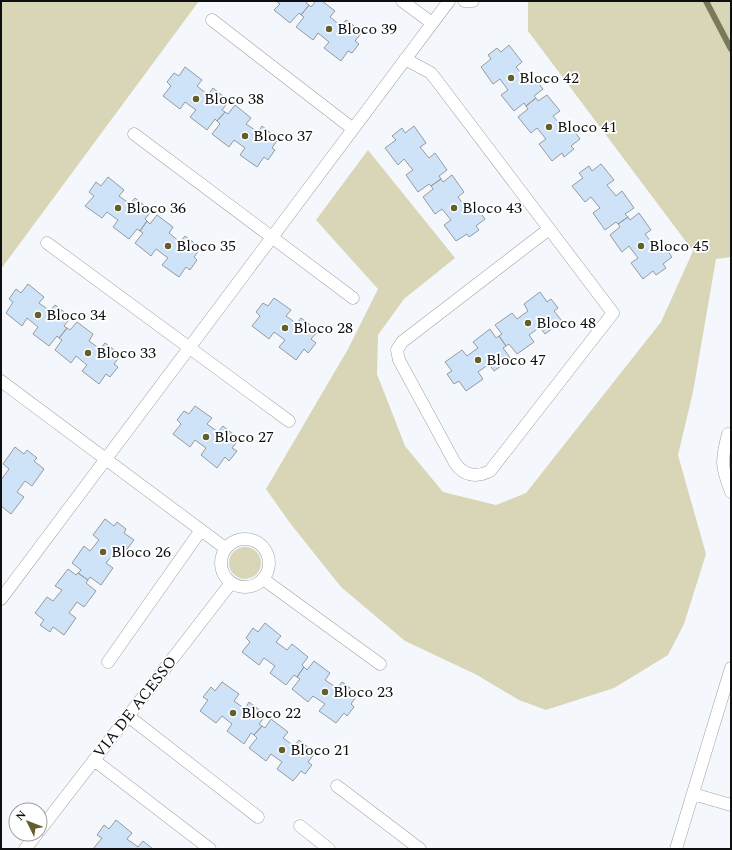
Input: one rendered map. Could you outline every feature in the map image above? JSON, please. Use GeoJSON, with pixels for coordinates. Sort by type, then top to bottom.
{"type":"FeatureCollection","features":[{"type":"Feature","properties":{"kind":"lane"},"geometry":{"type":"LineString","coordinates":[[402,1],[432,23]]}},
{"type":"Feature","properties":{"kind":"lane"},"geometry":{"type":"LineString","coordinates":[[1,598],[449,1]]}},
{"type":"Feature","properties":{"kind":"lane"},"geometry":{"type":"LineString","coordinates":[[464,1],[473,1]]}},
{"type":"Feature","properties":{"kind":"lane"},"geometry":{"type":"LineString","coordinates":[[212,20],[353,129]]}},
{"type":"Feature","properties":{"kind":"lane"},"geometry":{"type":"LineString","coordinates":[[405,59],[431,73],[549,228],[613,313],[490,471],[478,476],[472,476],[460,469],[455,463],[399,360],[397,350],[402,342],[549,228]]}},
{"type":"Feature","properties":{"kind":"lane"},"geometry":{"type":"LineString","coordinates":[[134,134],[353,298]]}},
{"type":"Feature","properties":{"kind":"lane"},"geometry":{"type":"LineString","coordinates":[[47,243],[289,421]]}},
{"type":"Feature","properties":{"kind":"lane"},"geometry":{"type":"LineString","coordinates":[[1,381],[225,548]]}},
{"type":"Feature","properties":{"kind":"lane"},"geometry":{"type":"LineString","coordinates":[[728,434],[722,460],[723,471],[731,492]]}},
{"type":"Feature","properties":{"kind":"lane"},"geometry":{"type":"LineString","coordinates":[[108,662],[201,530]]}},
{"type":"Feature","properties":{"kind":"lane"},"geometry":{"type":"LineString","coordinates":[[240,539],[249,539],[264,547],[268,555],[269,563],[268,572],[263,579],[248,587],[239,587],[231,583],[226,578],[220,565],[221,556],[225,548],[232,542],[240,539]]}},
{"type":"Feature","properties":{"kind":"lane"},"geometry":{"type":"LineString","coordinates":[[263,579],[380,664]]}},
{"type":"Feature","properties":{"kind":"lane","name":"VIA DE ACESSO"},"geometry":{"type":"LineString","coordinates":[[48,820],[231,583]]}},
{"type":"Feature","properties":{"kind":"lane"},"geometry":{"type":"LineString","coordinates":[[676,849],[731,668]]}},
{"type":"Feature","properties":{"kind":"lane"},"geometry":{"type":"LineString","coordinates":[[128,716],[258,817]]}},
{"type":"Feature","properties":{"kind":"lane"},"geometry":{"type":"LineString","coordinates":[[94,760],[210,849]]}},
{"type":"Feature","properties":{"kind":"lane"},"geometry":{"type":"LineString","coordinates":[[337,786],[420,849]]}},
{"type":"Feature","properties":{"kind":"lane"},"geometry":{"type":"LineString","coordinates":[[693,794],[731,806]]}},
{"type":"Feature","properties":{"kind":"lane"},"geometry":{"type":"LineString","coordinates":[[300,826],[329,849]]}},
{"type":"Feature","properties":{"kind":"shaded area"},"geometry":{"type":"Polygon","coordinates":[[[1,1],[199,1],[1,269],[1,1]]]}},
{"type":"Feature","properties":{"kind":"shaded area"},"geometry":{"type":"Polygon","coordinates":[[[528,1],[731,1],[731,257],[716,259],[693,392],[678,455],[706,554],[684,624],[668,655],[614,688],[546,710],[519,700],[477,675],[405,641],[341,587],[290,523],[266,489],[348,349],[378,289],[316,220],[368,150],[455,258],[404,299],[378,335],[377,374],[405,446],[443,492],[496,505],[526,493],[661,322],[693,251],[528,31],[528,1]]]}},
{"type":"Feature","properties":{"kind":"shaded area"},"geometry":{"type":"Polygon","coordinates":[[[242,547],[248,547],[257,551],[261,563],[257,575],[248,579],[242,579],[233,575],[229,566],[229,560],[233,551],[242,547]]]}},
{"type":"Feature","properties":{"kind":"building"},"geometry":{"type":"Polygon","coordinates":[[[276,1],[307,1],[306,3],[309,5],[301,15],[299,13],[290,23],[274,10],[280,4],[276,1]]]}},
{"type":"Feature","properties":{"kind":"building","name":"Bloco 39"},"geometry":{"type":"Polygon","coordinates":[[[316,1],[322,1],[335,11],[330,17],[341,26],[346,20],[362,32],[355,41],[359,44],[352,53],[348,51],[341,61],[324,48],[329,42],[318,33],[313,40],[296,27],[304,17],[301,15],[309,5],[311,7],[316,1]]]}},
{"type":"Feature","properties":{"kind":"building","name":"Bloco 42"},"geometry":{"type":"Polygon","coordinates":[[[509,45],[522,62],[516,67],[524,77],[530,73],[543,89],[534,96],[536,98],[526,106],[524,103],[514,111],[501,95],[508,90],[500,79],[493,84],[481,67],[491,59],[488,55],[497,48],[501,52],[509,45]]]}},
{"type":"Feature","properties":{"kind":"building","name":"Bloco 38"},"geometry":{"type":"Polygon","coordinates":[[[185,67],[202,80],[197,86],[208,95],[213,88],[229,101],[222,110],[225,112],[217,121],[215,119],[207,130],[190,117],[196,110],[185,102],[180,109],[163,96],[171,86],[167,82],[174,73],[179,76],[185,67]]]}},
{"type":"Feature","properties":{"kind":"building","name":"Bloco 41"},"geometry":{"type":"Polygon","coordinates":[[[547,95],[560,111],[553,116],[562,127],[568,122],[580,139],[571,146],[574,149],[564,157],[562,153],[552,161],[539,144],[546,139],[537,128],[531,133],[518,117],[528,109],[526,106],[536,98],[538,101],[547,95]]]}},
{"type":"Feature","properties":{"kind":"building","name":"Bloco 37"},"geometry":{"type":"Polygon","coordinates":[[[235,105],[251,118],[246,124],[258,132],[262,126],[278,139],[272,148],[275,150],[268,160],[264,157],[257,167],[240,155],[245,148],[234,140],[229,147],[212,134],[220,124],[217,121],[225,112],[228,114],[235,105]]]}},
{"type":"Feature","properties":{"kind":"building"},"geometry":{"type":"Polygon","coordinates":[[[414,126],[426,143],[420,147],[429,158],[435,153],[447,170],[439,176],[441,179],[431,186],[429,184],[418,192],[406,175],[413,170],[404,159],[398,165],[385,148],[396,140],[392,136],[402,128],[405,133],[414,126]]]}},
{"type":"Feature","properties":{"kind":"building"},"geometry":{"type":"Polygon","coordinates":[[[601,164],[614,180],[607,185],[616,196],[622,191],[634,208],[625,214],[628,217],[618,224],[616,222],[605,230],[593,213],[600,208],[591,197],[585,202],[572,186],[583,178],[579,173],[589,166],[592,171],[601,164]]]}},
{"type":"Feature","properties":{"kind":"building","name":"Bloco 43"},"geometry":{"type":"Polygon","coordinates":[[[452,175],[464,192],[458,197],[466,208],[473,203],[485,219],[476,226],[479,230],[469,237],[467,234],[456,241],[444,225],[451,220],[442,209],[435,214],[423,197],[433,189],[431,186],[441,179],[443,182],[452,175]]]}},
{"type":"Feature","properties":{"kind":"building","name":"Bloco 36"},"geometry":{"type":"Polygon","coordinates":[[[108,177],[124,190],[119,196],[130,204],[135,198],[151,211],[145,219],[147,221],[140,231],[137,229],[129,239],[113,227],[118,220],[107,212],[102,218],[85,206],[94,196],[89,192],[96,182],[101,186],[108,177]]]}},
{"type":"Feature","properties":{"kind":"building","name":"Bloco 45"},"geometry":{"type":"Polygon","coordinates":[[[639,213],[651,230],[645,234],[654,246],[660,241],[672,257],[663,264],[666,268],[656,275],[653,271],[643,279],[631,263],[638,258],[629,246],[622,252],[610,235],[620,227],[618,224],[628,217],[630,220],[639,213]]]}},
{"type":"Feature","properties":{"kind":"building","name":"Bloco 35"},"geometry":{"type":"Polygon","coordinates":[[[157,215],[173,227],[169,233],[180,242],[185,236],[201,248],[194,257],[197,260],[190,270],[186,267],[179,277],[162,265],[168,258],[156,249],[151,256],[135,243],[143,233],[140,231],[147,221],[150,224],[157,215]]]}},
{"type":"Feature","properties":{"kind":"building","name":"Bloco 34"},"geometry":{"type":"Polygon","coordinates":[[[28,284],[44,297],[39,303],[50,311],[55,305],[71,317],[64,326],[67,328],[59,338],[57,336],[49,346],[33,334],[38,327],[27,318],[22,326],[6,313],[13,302],[9,299],[16,289],[21,293],[28,284]]]}},
{"type":"Feature","properties":{"kind":"building","name":"Bloco 48"},"geometry":{"type":"Polygon","coordinates":[[[540,292],[547,302],[551,299],[558,308],[554,311],[562,321],[545,334],[540,327],[529,335],[534,342],[517,354],[509,344],[506,346],[499,336],[502,334],[495,325],[512,313],[517,319],[528,311],[524,304],[540,292]]]}},
{"type":"Feature","properties":{"kind":"building","name":"Bloco 28"},"geometry":{"type":"Polygon","coordinates":[[[274,298],[291,310],[286,316],[297,324],[301,318],[318,331],[311,339],[316,343],[308,353],[304,349],[296,360],[279,347],[285,340],[274,332],[269,339],[252,326],[260,316],[256,312],[263,303],[268,306],[274,298]]]}},
{"type":"Feature","properties":{"kind":"building","name":"Bloco 33"},"geometry":{"type":"Polygon","coordinates":[[[77,322],[93,334],[89,341],[100,349],[105,343],[121,355],[114,364],[118,367],[110,377],[106,374],[99,384],[82,371],[87,365],[76,356],[71,363],[55,350],[62,340],[59,338],[67,328],[70,330],[77,322]]]}},
{"type":"Feature","properties":{"kind":"building","name":"Bloco 47"},"geometry":{"type":"Polygon","coordinates":[[[490,329],[496,338],[499,336],[506,346],[503,348],[511,359],[494,371],[489,364],[478,372],[483,379],[466,391],[459,381],[454,384],[447,374],[452,371],[445,362],[462,350],[467,356],[478,348],[473,342],[490,329]]]}},
{"type":"Feature","properties":{"kind":"building","name":"Bloco 27"},"geometry":{"type":"Polygon","coordinates":[[[195,406],[212,418],[207,424],[218,432],[223,426],[239,439],[232,448],[237,451],[229,461],[225,457],[217,468],[201,455],[206,448],[195,440],[190,447],[173,434],[181,424],[177,420],[184,411],[189,414],[195,406]]]}},
{"type":"Feature","properties":{"kind":"building"},"geometry":{"type":"Polygon","coordinates":[[[15,447],[24,454],[27,450],[37,458],[34,461],[44,469],[32,486],[25,481],[17,492],[24,497],[11,514],[1,506],[1,480],[9,469],[3,464],[15,447]]]}},
{"type":"Feature","properties":{"kind":"building","name":"Bloco 26"},"geometry":{"type":"Polygon","coordinates":[[[105,519],[114,526],[117,522],[126,529],[124,533],[134,540],[121,557],[115,552],[106,563],[113,568],[101,585],[90,577],[88,580],[78,573],[81,570],[72,563],[84,546],[90,551],[99,540],[93,535],[105,519]]]}},
{"type":"Feature","properties":{"kind":"building"},"geometry":{"type":"Polygon","coordinates":[[[68,569],[76,575],[78,573],[88,580],[86,583],[96,591],[84,607],[77,602],[69,613],[76,618],[64,635],[53,627],[50,632],[40,625],[44,620],[35,613],[47,597],[53,601],[62,590],[55,586],[68,569]]]}},
{"type":"Feature","properties":{"kind":"building"},"geometry":{"type":"Polygon","coordinates":[[[265,623],[281,636],[276,642],[287,650],[292,644],[308,657],[302,665],[304,667],[297,677],[294,675],[286,685],[270,673],[275,666],[264,658],[259,665],[242,652],[250,642],[246,638],[253,628],[258,632],[265,623]]]}},
{"type":"Feature","properties":{"kind":"building","name":"Bloco 23"},"geometry":{"type":"Polygon","coordinates":[[[314,661],[330,673],[325,680],[337,688],[342,682],[358,694],[351,704],[354,707],[347,716],[344,713],[336,723],[319,711],[325,704],[313,696],[308,702],[292,689],[300,679],[297,677],[304,667],[307,670],[314,661]]]}},
{"type":"Feature","properties":{"kind":"building","name":"Bloco 22"},"geometry":{"type":"Polygon","coordinates":[[[222,682],[239,694],[234,701],[245,709],[249,702],[266,715],[259,724],[262,726],[254,735],[251,733],[244,744],[227,731],[232,724],[222,716],[216,723],[200,711],[208,700],[203,697],[211,687],[215,691],[222,682]]]}},
{"type":"Feature","properties":{"kind":"building","name":"Bloco 21"},"geometry":{"type":"Polygon","coordinates":[[[271,719],[288,732],[283,738],[294,746],[299,740],[315,753],[308,762],[312,765],[305,774],[301,771],[293,781],[277,769],[282,762],[271,754],[266,761],[249,748],[257,738],[254,735],[262,726],[265,728],[271,719]]]}},
{"type":"Feature","properties":{"kind":"building"},"geometry":{"type":"Polygon","coordinates":[[[116,820],[132,833],[127,839],[138,847],[143,841],[153,849],[93,849],[102,838],[97,835],[104,825],[109,829],[116,820]]]}},
{"type":"Feature","properties":{"kind":"waterway"},"geometry":{"type":"LineString","coordinates":[[706,1],[731,49]]}},
{"type":"Feature","properties":{"kind":"place","name":"Bloco 39"},"geometry":{"type":"Point","coordinates":[329,29]}},
{"type":"Feature","properties":{"kind":"place","name":"Bloco 42"},"geometry":{"type":"Point","coordinates":[511,78]}},
{"type":"Feature","properties":{"kind":"place","name":"Bloco 38"},"geometry":{"type":"Point","coordinates":[196,99]}},
{"type":"Feature","properties":{"kind":"place","name":"Bloco 41"},"geometry":{"type":"Point","coordinates":[549,127]}},
{"type":"Feature","properties":{"kind":"place","name":"Bloco 37"},"geometry":{"type":"Point","coordinates":[245,136]}},
{"type":"Feature","properties":{"kind":"place","name":"Bloco 36"},"geometry":{"type":"Point","coordinates":[118,208]}},
{"type":"Feature","properties":{"kind":"place","name":"Bloco 43"},"geometry":{"type":"Point","coordinates":[454,208]}},
{"type":"Feature","properties":{"kind":"place","name":"Bloco 35"},"geometry":{"type":"Point","coordinates":[168,246]}},
{"type":"Feature","properties":{"kind":"place","name":"Bloco 45"},"geometry":{"type":"Point","coordinates":[641,246]}},
{"type":"Feature","properties":{"kind":"place","name":"Bloco 34"},"geometry":{"type":"Point","coordinates":[38,315]}},
{"type":"Feature","properties":{"kind":"place","name":"Bloco 48"},"geometry":{"type":"Point","coordinates":[528,323]}},
{"type":"Feature","properties":{"kind":"place","name":"Bloco 28"},"geometry":{"type":"Point","coordinates":[285,328]}},
{"type":"Feature","properties":{"kind":"place","name":"Bloco 33"},"geometry":{"type":"Point","coordinates":[88,353]}},
{"type":"Feature","properties":{"kind":"place","name":"Bloco 47"},"geometry":{"type":"Point","coordinates":[478,360]}},
{"type":"Feature","properties":{"kind":"place","name":"Bloco 27"},"geometry":{"type":"Point","coordinates":[206,437]}},
{"type":"Feature","properties":{"kind":"place","name":"Bloco 26"},"geometry":{"type":"Point","coordinates":[103,552]}},
{"type":"Feature","properties":{"kind":"place","name":"Bloco 23"},"geometry":{"type":"Point","coordinates":[325,692]}},
{"type":"Feature","properties":{"kind":"place","name":"Bloco 22"},"geometry":{"type":"Point","coordinates":[233,713]}},
{"type":"Feature","properties":{"kind":"place","name":"Bloco 21"},"geometry":{"type":"Point","coordinates":[282,750]}}]}
